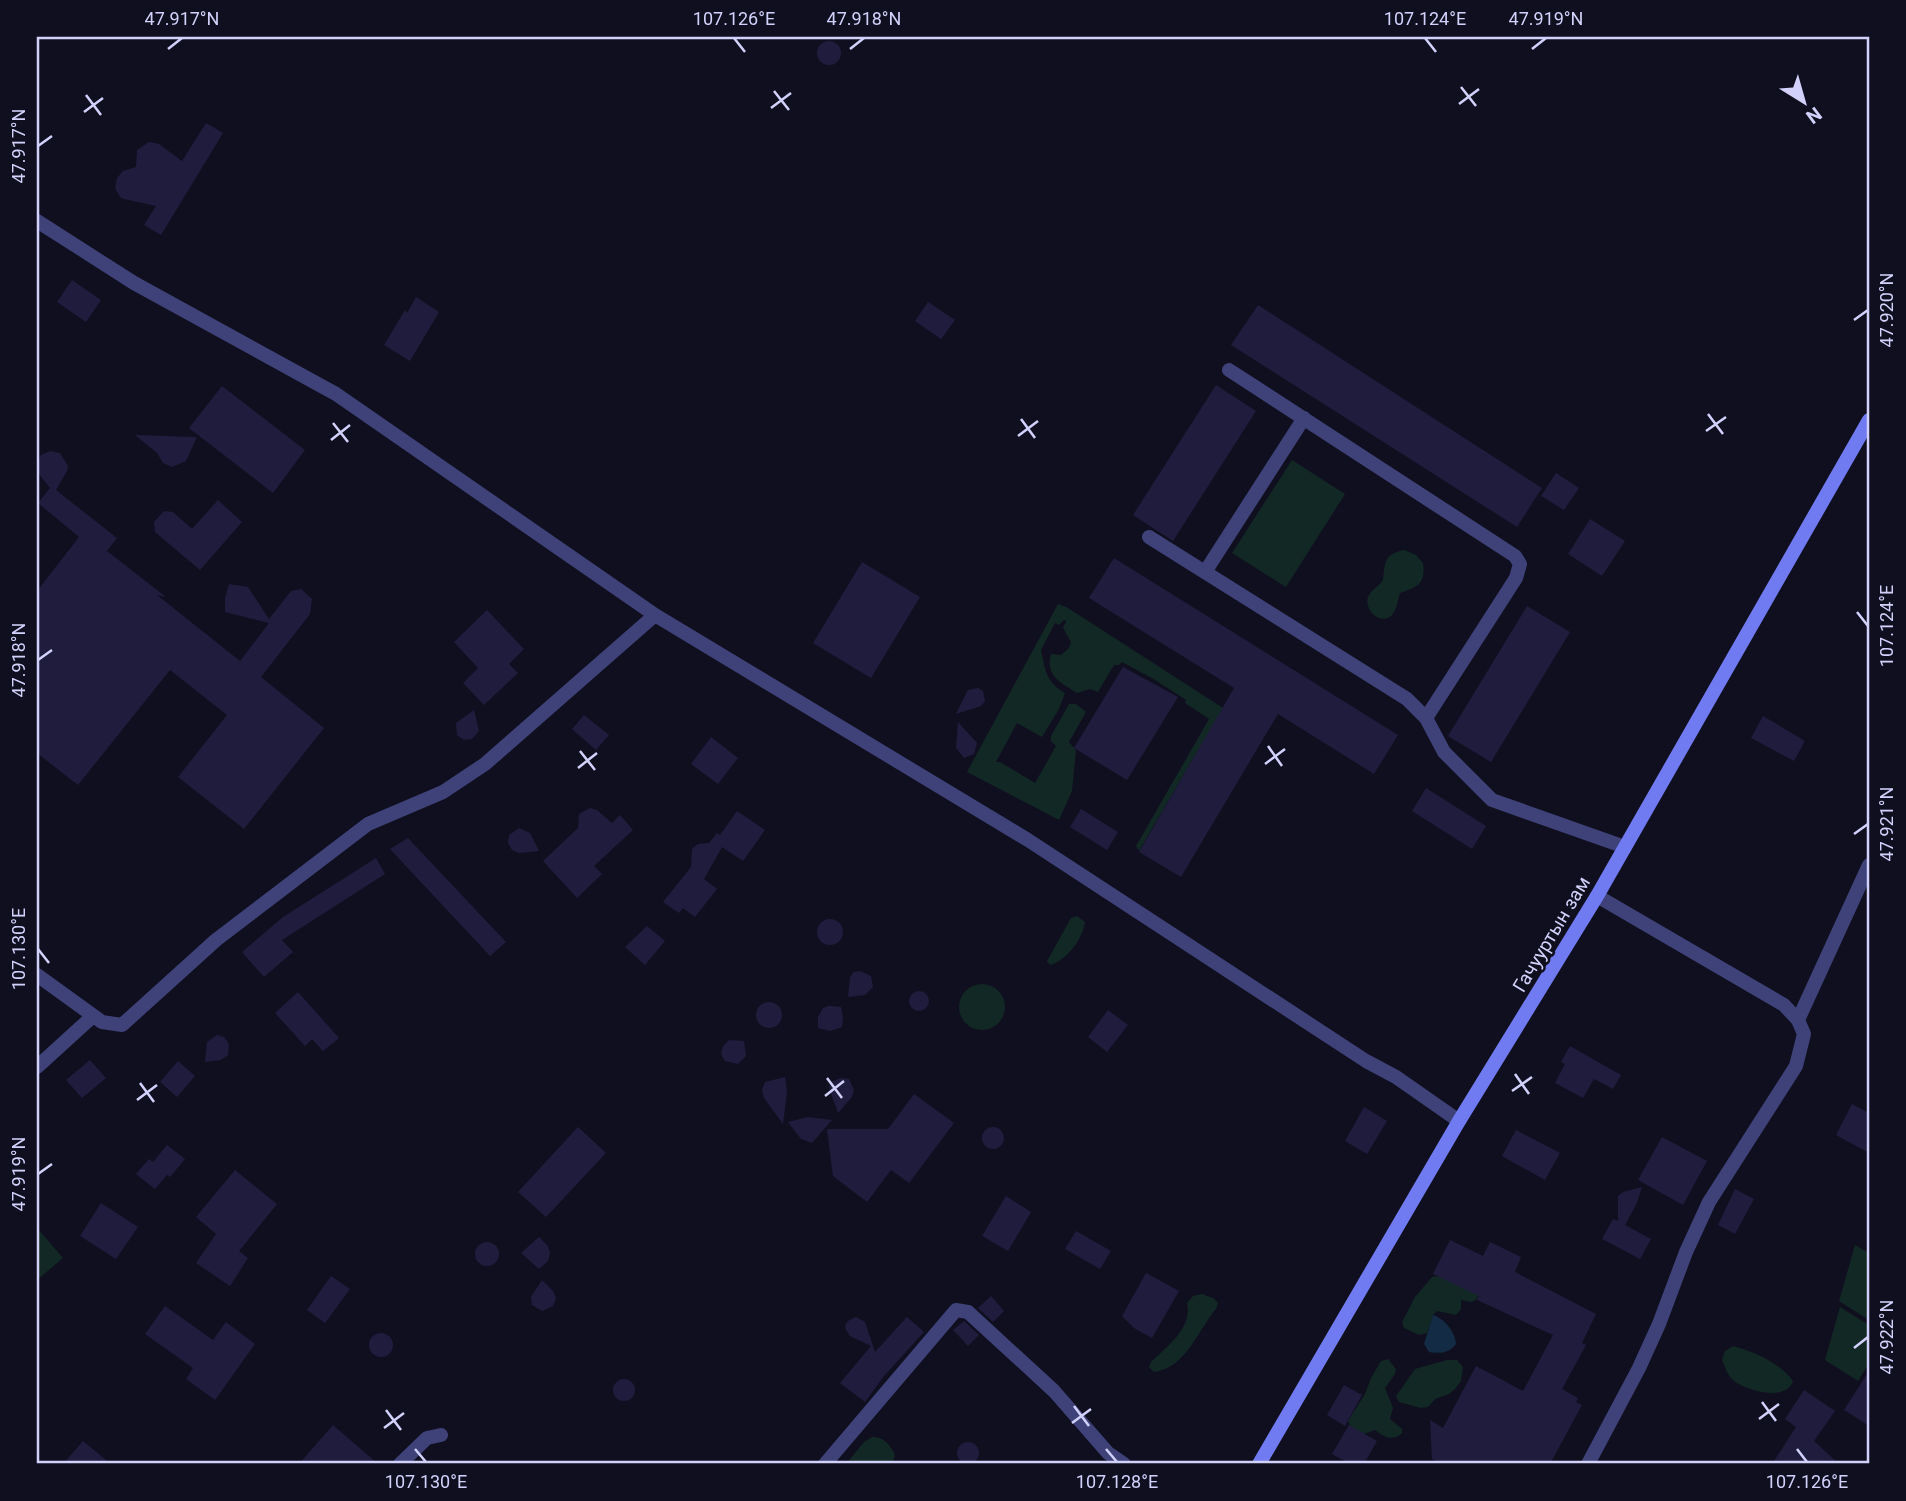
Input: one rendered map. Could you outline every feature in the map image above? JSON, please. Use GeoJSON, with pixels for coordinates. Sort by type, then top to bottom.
{"type":"FeatureCollection","features":[{"type":"Feature","properties":{"kind":"main road","name":"Гачууртын зам"},"geometry":{"type":"LineString","coordinates":[[1259,1464],[1459,1121],[1597,896],[1869,420]]}},
{"type":"Feature","properties":{"kind":"street"},"geometry":{"type":"LineString","coordinates":[[37,221],[134,283],[336,394],[655,615],[1028,839],[1396,1077],[1459,1121]]}},
{"type":"Feature","properties":{"kind":"street"},"geometry":{"type":"LineString","coordinates":[[1229,370],[1515,556],[1520,564],[1516,578],[1426,718]]}},
{"type":"Feature","properties":{"kind":"street"},"geometry":{"type":"LineString","coordinates":[[1205,572],[1304,418]]}},
{"type":"Feature","properties":{"kind":"street"},"geometry":{"type":"LineString","coordinates":[[1149,537],[1407,699],[1426,718],[1444,752],[1492,800],[1625,847]]}},
{"type":"Feature","properties":{"kind":"street"},"geometry":{"type":"LineString","coordinates":[[37,975],[102,1022],[122,1025],[216,940],[368,824],[443,792],[485,764],[655,615]]}},
{"type":"Feature","properties":{"kind":"street"},"geometry":{"type":"LineString","coordinates":[[1798,1020],[1869,865]]}},
{"type":"Feature","properties":{"kind":"street"},"geometry":{"type":"LineString","coordinates":[[1588,1464],[1639,1368],[1709,1202],[1796,1066],[1804,1034],[1798,1020],[1784,1005],[1597,896]]}},
{"type":"Feature","properties":{"kind":"street"},"geometry":{"type":"LineString","coordinates":[[37,1067],[93,1016]]}},
{"type":"Feature","properties":{"kind":"street"},"geometry":{"type":"LineString","coordinates":[[825,1464],[956,1310],[968,1312],[1054,1391],[1108,1453],[1124,1464]]}},
{"type":"Feature","properties":{"kind":"street"},"geometry":{"type":"LineString","coordinates":[[400,1464],[427,1438],[441,1435]]}},
{"type":"Feature","properties":{"kind":"green space"},"geometry":{"type":"Polygon","coordinates":[[[1292,460],[1345,494],[1286,587],[1232,553],[1292,460]]]}},
{"type":"Feature","properties":{"kind":"green space"},"geometry":{"type":"Polygon","coordinates":[[[1404,550],[1416,555],[1423,563],[1422,580],[1416,586],[1400,593],[1392,615],[1378,618],[1368,607],[1368,597],[1383,580],[1385,564],[1389,557],[1404,550]]]}},
{"type":"Feature","properties":{"kind":"green space"},"geometry":{"type":"Polygon","coordinates":[[[1058,604],[1223,708],[1139,851],[1136,846],[1209,719],[1185,703],[1186,700],[1122,662],[1114,665],[1098,692],[1090,689],[1077,693],[1065,686],[1050,668],[1051,654],[1061,655],[1071,642],[1063,628],[1066,621],[1064,620],[1059,625],[1055,623],[1041,650],[1050,680],[1065,693],[1059,709],[1042,737],[1017,723],[996,762],[1035,783],[1056,746],[1051,741],[1051,736],[1069,704],[1076,704],[1086,712],[1069,742],[1076,750],[1072,791],[1059,820],[967,772],[1058,604]]]}},
{"type":"Feature","properties":{"kind":"green space"},"geometry":{"type":"Polygon","coordinates":[[[1077,916],[1085,922],[1077,942],[1068,954],[1050,965],[1047,961],[1071,918],[1077,916]]]}},
{"type":"Feature","properties":{"kind":"green space"},"geometry":{"type":"Polygon","coordinates":[[[982,984],[998,991],[1005,1007],[998,1023],[982,1030],[966,1023],[959,1007],[966,991],[982,984]]]}},
{"type":"Feature","properties":{"kind":"green space"},"geometry":{"type":"Polygon","coordinates":[[[37,1230],[63,1258],[37,1280],[37,1230]]]}},
{"type":"Feature","properties":{"kind":"green space"},"geometry":{"type":"Polygon","coordinates":[[[1855,1245],[1869,1253],[1869,1320],[1839,1301],[1855,1245]]]}},
{"type":"Feature","properties":{"kind":"green space"},"geometry":{"type":"Polygon","coordinates":[[[1439,1276],[1480,1292],[1477,1299],[1472,1302],[1461,1300],[1461,1309],[1456,1315],[1437,1311],[1427,1333],[1419,1335],[1404,1328],[1402,1322],[1415,1297],[1432,1277],[1439,1276]]]}},
{"type":"Feature","properties":{"kind":"green space"},"geometry":{"type":"Polygon","coordinates":[[[1202,1294],[1218,1303],[1216,1309],[1183,1356],[1165,1369],[1154,1372],[1149,1367],[1151,1362],[1182,1329],[1188,1312],[1187,1303],[1193,1296],[1202,1294]]]}},
{"type":"Feature","properties":{"kind":"green space"},"geometry":{"type":"Polygon","coordinates":[[[1840,1307],[1869,1325],[1869,1363],[1858,1381],[1825,1360],[1840,1307]]]}},
{"type":"Feature","properties":{"kind":"green space"},"geometry":{"type":"Polygon","coordinates":[[[1733,1346],[1773,1363],[1793,1381],[1783,1391],[1775,1393],[1756,1391],[1739,1384],[1728,1373],[1722,1360],[1725,1351],[1733,1346]]]}},
{"type":"Feature","properties":{"kind":"green space"},"geometry":{"type":"Polygon","coordinates":[[[1388,1359],[1396,1369],[1385,1388],[1393,1408],[1390,1419],[1402,1429],[1399,1436],[1392,1438],[1375,1430],[1364,1434],[1350,1426],[1348,1421],[1381,1361],[1388,1359]]]}},
{"type":"Feature","properties":{"kind":"green space"},"geometry":{"type":"Polygon","coordinates":[[[1457,1360],[1463,1367],[1461,1381],[1455,1389],[1435,1399],[1428,1407],[1421,1408],[1399,1402],[1396,1396],[1415,1369],[1457,1360]]]}},
{"type":"Feature","properties":{"kind":"green space"},"geometry":{"type":"Polygon","coordinates":[[[872,1437],[883,1440],[891,1447],[895,1454],[893,1464],[846,1464],[864,1442],[872,1437]]]}},
{"type":"Feature","properties":{"kind":"water"},"geometry":{"type":"Polygon","coordinates":[[[1433,1315],[1445,1323],[1454,1335],[1456,1344],[1441,1353],[1429,1352],[1424,1344],[1433,1315]]]}},
{"type":"Feature","properties":{"kind":"building"},"geometry":{"type":"Polygon","coordinates":[[[829,41],[838,44],[841,53],[838,62],[829,65],[820,62],[817,53],[820,44],[829,41]]]}},
{"type":"Feature","properties":{"kind":"building"},"geometry":{"type":"Polygon","coordinates":[[[206,123],[223,133],[161,235],[144,225],[156,206],[120,197],[115,188],[117,178],[123,171],[136,167],[137,150],[149,142],[159,144],[182,161],[206,123]]]}},
{"type":"Feature","properties":{"kind":"building"},"geometry":{"type":"Polygon","coordinates":[[[72,280],[101,300],[86,322],[57,302],[72,280]]]}},
{"type":"Feature","properties":{"kind":"building"},"geometry":{"type":"Polygon","coordinates":[[[416,297],[439,312],[410,361],[384,345],[416,297]]]}},
{"type":"Feature","properties":{"kind":"building"},"geometry":{"type":"Polygon","coordinates":[[[928,302],[955,320],[941,339],[915,321],[928,302]]]}},
{"type":"Feature","properties":{"kind":"building"},"geometry":{"type":"Polygon","coordinates":[[[1258,305],[1542,488],[1517,527],[1231,345],[1258,305]]]}},
{"type":"Feature","properties":{"kind":"building"},"geometry":{"type":"Polygon","coordinates":[[[1216,385],[1256,411],[1173,541],[1133,515],[1216,385]]]}},
{"type":"Feature","properties":{"kind":"building"},"geometry":{"type":"Polygon","coordinates":[[[222,386],[305,450],[273,493],[189,428],[222,386]]]}},
{"type":"Feature","properties":{"kind":"building"},"geometry":{"type":"Polygon","coordinates":[[[135,435],[197,437],[186,461],[172,467],[163,463],[157,453],[135,435]]]}},
{"type":"Feature","properties":{"kind":"building"},"geometry":{"type":"Polygon","coordinates":[[[50,451],[60,453],[68,466],[56,490],[117,538],[107,551],[166,597],[157,595],[240,661],[269,623],[225,612],[229,584],[248,587],[269,619],[291,591],[301,589],[312,599],[310,614],[261,677],[324,728],[244,829],[178,777],[227,715],[170,670],[78,785],[37,753],[37,591],[79,537],[38,503],[50,488],[39,474],[37,464],[41,455],[50,451]]]}},
{"type":"Feature","properties":{"kind":"building"},"geometry":{"type":"Polygon","coordinates":[[[1556,473],[1579,488],[1564,510],[1541,496],[1556,473]]]}},
{"type":"Feature","properties":{"kind":"building"},"geometry":{"type":"Polygon","coordinates":[[[218,500],[242,522],[200,570],[155,532],[154,522],[164,511],[173,512],[192,529],[218,500]]]}},
{"type":"Feature","properties":{"kind":"building"},"geometry":{"type":"Polygon","coordinates":[[[1590,519],[1625,541],[1602,576],[1568,554],[1590,519]]]}},
{"type":"Feature","properties":{"kind":"building"},"geometry":{"type":"Polygon","coordinates":[[[1114,558],[1398,735],[1374,774],[1278,714],[1181,877],[1139,852],[1234,688],[1089,598],[1114,558]]]}},
{"type":"Feature","properties":{"kind":"building"},"geometry":{"type":"Polygon","coordinates":[[[862,562],[920,597],[871,678],[813,643],[862,562]]]}},
{"type":"Feature","properties":{"kind":"building"},"geometry":{"type":"Polygon","coordinates":[[[1527,606],[1570,632],[1491,762],[1448,736],[1527,606]]]}},
{"type":"Feature","properties":{"kind":"building"},"geometry":{"type":"Polygon","coordinates":[[[487,610],[524,649],[509,664],[518,673],[484,705],[463,683],[478,668],[454,642],[487,610]]]}},
{"type":"Feature","properties":{"kind":"building"},"geometry":{"type":"Polygon","coordinates":[[[1123,667],[1178,697],[1127,780],[1074,748],[1123,667]]]}},
{"type":"Feature","properties":{"kind":"building"},"geometry":{"type":"Polygon","coordinates":[[[978,688],[983,691],[985,701],[981,706],[956,714],[968,690],[978,688]]]}},
{"type":"Feature","properties":{"kind":"building"},"geometry":{"type":"Polygon","coordinates":[[[474,710],[479,731],[472,739],[464,740],[457,735],[456,723],[474,710]]]}},
{"type":"Feature","properties":{"kind":"building"},"geometry":{"type":"Polygon","coordinates":[[[584,715],[609,735],[596,750],[572,729],[584,715]]]}},
{"type":"Feature","properties":{"kind":"building"},"geometry":{"type":"Polygon","coordinates":[[[1763,716],[1805,741],[1794,761],[1751,738],[1763,716]]]}},
{"type":"Feature","properties":{"kind":"building"},"geometry":{"type":"Polygon","coordinates":[[[958,722],[977,743],[974,754],[964,758],[956,748],[958,722]]]}},
{"type":"Feature","properties":{"kind":"building"},"geometry":{"type":"Polygon","coordinates":[[[711,737],[738,758],[718,784],[691,764],[711,737]]]}},
{"type":"Feature","properties":{"kind":"building"},"geometry":{"type":"Polygon","coordinates":[[[1426,788],[1486,826],[1472,849],[1412,811],[1426,788]]]}},
{"type":"Feature","properties":{"kind":"building"},"geometry":{"type":"Polygon","coordinates":[[[590,808],[597,810],[612,823],[620,815],[633,830],[594,866],[602,874],[577,898],[543,861],[578,828],[579,814],[590,808]]]}},
{"type":"Feature","properties":{"kind":"building"},"geometry":{"type":"Polygon","coordinates":[[[1081,809],[1118,832],[1107,850],[1070,827],[1081,809]]]}},
{"type":"Feature","properties":{"kind":"building"},"geometry":{"type":"Polygon","coordinates":[[[737,811],[765,830],[743,861],[722,847],[704,879],[717,889],[695,917],[683,908],[679,913],[663,902],[691,867],[692,849],[698,844],[709,843],[717,833],[720,835],[737,811]]]}},
{"type":"Feature","properties":{"kind":"building"},"geometry":{"type":"Polygon","coordinates":[[[519,828],[530,833],[539,851],[519,853],[512,850],[508,843],[509,835],[519,828]]]}},
{"type":"Feature","properties":{"kind":"building"},"geometry":{"type":"Polygon","coordinates":[[[408,838],[506,942],[490,956],[390,849],[408,838]]]}},
{"type":"Feature","properties":{"kind":"building"},"geometry":{"type":"Polygon","coordinates":[[[376,858],[385,874],[282,940],[293,952],[264,977],[242,952],[283,917],[376,858]]]}},
{"type":"Feature","properties":{"kind":"building"},"geometry":{"type":"Polygon","coordinates":[[[830,919],[839,923],[843,932],[839,941],[830,945],[821,941],[817,932],[821,923],[830,919]]]}},
{"type":"Feature","properties":{"kind":"building"},"geometry":{"type":"Polygon","coordinates":[[[647,926],[665,941],[645,965],[625,947],[647,926]]]}},
{"type":"Feature","properties":{"kind":"building"},"geometry":{"type":"Polygon","coordinates":[[[860,971],[871,976],[873,987],[865,995],[848,997],[850,977],[854,972],[860,971]]]}},
{"type":"Feature","properties":{"kind":"building"},"geometry":{"type":"Polygon","coordinates":[[[919,991],[926,994],[929,1001],[926,1008],[919,1011],[912,1008],[909,1001],[912,994],[919,991]]]}},
{"type":"Feature","properties":{"kind":"building"},"geometry":{"type":"Polygon","coordinates":[[[298,992],[339,1038],[323,1051],[312,1039],[305,1046],[275,1013],[298,992]]]}},
{"type":"Feature","properties":{"kind":"building"},"geometry":{"type":"Polygon","coordinates":[[[769,1002],[778,1006],[782,1015],[778,1024],[769,1028],[760,1024],[756,1015],[760,1006],[769,1002]]]}},
{"type":"Feature","properties":{"kind":"building"},"geometry":{"type":"Polygon","coordinates":[[[841,1007],[843,1018],[842,1027],[830,1031],[818,1028],[818,1017],[823,1008],[841,1007]]]}},
{"type":"Feature","properties":{"kind":"building"},"geometry":{"type":"Polygon","coordinates":[[[1108,1010],[1128,1025],[1107,1052],[1088,1037],[1108,1010]]]}},
{"type":"Feature","properties":{"kind":"building"},"geometry":{"type":"Polygon","coordinates":[[[217,1035],[224,1037],[229,1044],[228,1055],[221,1060],[205,1062],[207,1042],[217,1035]]]}},
{"type":"Feature","properties":{"kind":"building"},"geometry":{"type":"Polygon","coordinates":[[[729,1040],[744,1041],[746,1056],[738,1064],[725,1061],[721,1054],[723,1046],[729,1040]]]}},
{"type":"Feature","properties":{"kind":"building"},"geometry":{"type":"Polygon","coordinates":[[[1570,1046],[1621,1075],[1613,1089],[1594,1079],[1583,1098],[1555,1083],[1565,1064],[1561,1062],[1570,1046]]]}},
{"type":"Feature","properties":{"kind":"building"},"geometry":{"type":"Polygon","coordinates":[[[90,1060],[106,1078],[82,1098],[66,1080],[90,1060]]]}},
{"type":"Feature","properties":{"kind":"building"},"geometry":{"type":"Polygon","coordinates":[[[178,1061],[195,1076],[177,1097],[160,1082],[178,1061]]]}},
{"type":"Feature","properties":{"kind":"building"},"geometry":{"type":"Polygon","coordinates":[[[785,1077],[787,1092],[783,1124],[764,1098],[762,1090],[765,1082],[785,1077]]]}},
{"type":"Feature","properties":{"kind":"building"},"geometry":{"type":"Polygon","coordinates":[[[841,1078],[849,1079],[854,1090],[852,1097],[838,1113],[829,1088],[831,1082],[841,1078]]]}},
{"type":"Feature","properties":{"kind":"building"},"geometry":{"type":"Polygon","coordinates":[[[914,1094],[954,1123],[909,1183],[891,1170],[867,1202],[833,1176],[827,1129],[888,1129],[914,1094]]]}},
{"type":"Feature","properties":{"kind":"building"},"geometry":{"type":"Polygon","coordinates":[[[1852,1104],[1869,1113],[1869,1153],[1836,1135],[1852,1104]]]}},
{"type":"Feature","properties":{"kind":"building"},"geometry":{"type":"Polygon","coordinates":[[[1364,1107],[1387,1121],[1367,1154],[1345,1141],[1364,1107]]]}},
{"type":"Feature","properties":{"kind":"building"},"geometry":{"type":"Polygon","coordinates":[[[808,1117],[832,1120],[812,1143],[801,1139],[788,1122],[808,1117]]]}},
{"type":"Feature","properties":{"kind":"building"},"geometry":{"type":"Polygon","coordinates":[[[578,1127],[606,1153],[546,1217],[518,1192],[578,1127]]]}},
{"type":"Feature","properties":{"kind":"building"},"geometry":{"type":"Polygon","coordinates":[[[993,1127],[1001,1130],[1004,1138],[1001,1146],[993,1149],[985,1146],[982,1138],[985,1130],[993,1127]]]}},
{"type":"Feature","properties":{"kind":"building"},"geometry":{"type":"Polygon","coordinates":[[[1516,1130],[1560,1153],[1545,1180],[1502,1156],[1516,1130]]]}},
{"type":"Feature","properties":{"kind":"building"},"geometry":{"type":"Polygon","coordinates":[[[1662,1137],[1707,1161],[1683,1205],[1638,1180],[1662,1137]]]}},
{"type":"Feature","properties":{"kind":"building"},"geometry":{"type":"Polygon","coordinates":[[[167,1145],[185,1159],[170,1177],[167,1175],[155,1189],[136,1174],[149,1159],[153,1162],[167,1145]]]}},
{"type":"Feature","properties":{"kind":"building"},"geometry":{"type":"Polygon","coordinates":[[[235,1170],[277,1204],[239,1251],[248,1258],[230,1286],[196,1263],[216,1234],[196,1217],[235,1170]]]}},
{"type":"Feature","properties":{"kind":"building"},"geometry":{"type":"Polygon","coordinates":[[[1642,1187],[1625,1225],[1651,1239],[1640,1259],[1602,1239],[1613,1219],[1618,1221],[1618,1196],[1642,1187]]]}},
{"type":"Feature","properties":{"kind":"building"},"geometry":{"type":"Polygon","coordinates":[[[1735,1189],[1754,1199],[1735,1234],[1718,1225],[1735,1189]]]}},
{"type":"Feature","properties":{"kind":"building"},"geometry":{"type":"Polygon","coordinates":[[[1006,1196],[1031,1212],[1008,1251],[982,1236],[1006,1196]]]}},
{"type":"Feature","properties":{"kind":"building"},"geometry":{"type":"Polygon","coordinates":[[[101,1203],[138,1227],[116,1259],[80,1236],[101,1203]]]}},
{"type":"Feature","properties":{"kind":"building"},"geometry":{"type":"Polygon","coordinates":[[[1076,1231],[1111,1251],[1100,1269],[1065,1249],[1076,1231]]]}},
{"type":"Feature","properties":{"kind":"building"},"geometry":{"type":"Polygon","coordinates":[[[539,1237],[548,1246],[550,1253],[548,1261],[539,1269],[521,1253],[539,1237]]]}},
{"type":"Feature","properties":{"kind":"building"},"geometry":{"type":"Polygon","coordinates":[[[1450,1240],[1483,1256],[1490,1242],[1521,1257],[1515,1272],[1596,1314],[1582,1343],[1586,1345],[1562,1389],[1578,1398],[1576,1402],[1582,1405],[1550,1464],[1440,1464],[1432,1459],[1430,1420],[1443,1428],[1476,1366],[1523,1391],[1553,1335],[1477,1300],[1479,1296],[1433,1274],[1450,1240]]]}},
{"type":"Feature","properties":{"kind":"building"},"geometry":{"type":"Polygon","coordinates":[[[482,1242],[492,1242],[499,1249],[499,1259],[492,1266],[482,1266],[475,1259],[475,1249],[482,1242]]]}},
{"type":"Feature","properties":{"kind":"building"},"geometry":{"type":"Polygon","coordinates":[[[1146,1273],[1179,1291],[1152,1338],[1134,1328],[1122,1316],[1146,1273]]]}},
{"type":"Feature","properties":{"kind":"building"},"geometry":{"type":"Polygon","coordinates":[[[331,1276],[350,1289],[325,1323],[307,1310],[331,1276]]]}},
{"type":"Feature","properties":{"kind":"building"},"geometry":{"type":"Polygon","coordinates":[[[542,1280],[556,1298],[553,1306],[542,1311],[532,1305],[531,1297],[542,1280]]]}},
{"type":"Feature","properties":{"kind":"building"},"geometry":{"type":"Polygon","coordinates":[[[991,1296],[1004,1311],[993,1322],[978,1308],[991,1296]]]}},
{"type":"Feature","properties":{"kind":"building"},"geometry":{"type":"Polygon","coordinates":[[[165,1306],[213,1340],[226,1322],[255,1344],[215,1400],[186,1379],[193,1368],[145,1334],[165,1306]]]}},
{"type":"Feature","properties":{"kind":"building"},"geometry":{"type":"Polygon","coordinates":[[[856,1317],[865,1322],[875,1352],[907,1317],[924,1332],[884,1376],[865,1402],[840,1383],[871,1346],[850,1336],[846,1330],[848,1321],[856,1317]]]}},
{"type":"Feature","properties":{"kind":"building"},"geometry":{"type":"Polygon","coordinates":[[[964,1321],[979,1335],[968,1346],[953,1330],[964,1321]]]}},
{"type":"Feature","properties":{"kind":"building"},"geometry":{"type":"Polygon","coordinates":[[[381,1333],[390,1336],[393,1345],[390,1354],[381,1357],[372,1354],[369,1345],[372,1336],[381,1333]]]}},
{"type":"Feature","properties":{"kind":"building"},"geometry":{"type":"Polygon","coordinates":[[[1869,1371],[1869,1426],[1844,1410],[1869,1371]]]}},
{"type":"Feature","properties":{"kind":"building"},"geometry":{"type":"Polygon","coordinates":[[[624,1379],[632,1382],[635,1390],[632,1398],[624,1401],[616,1398],[613,1390],[616,1382],[624,1379]]]}},
{"type":"Feature","properties":{"kind":"building"},"geometry":{"type":"Polygon","coordinates":[[[1344,1385],[1362,1395],[1345,1426],[1327,1415],[1344,1385]]]}},
{"type":"Feature","properties":{"kind":"building"},"geometry":{"type":"Polygon","coordinates":[[[1804,1390],[1835,1411],[1814,1441],[1839,1464],[1772,1464],[1796,1427],[1785,1419],[1804,1390]]]}},
{"type":"Feature","properties":{"kind":"building"},"geometry":{"type":"Polygon","coordinates":[[[333,1425],[378,1464],[299,1464],[333,1425]]]}},
{"type":"Feature","properties":{"kind":"building"},"geometry":{"type":"Polygon","coordinates":[[[1349,1425],[1377,1441],[1364,1464],[1350,1464],[1332,1454],[1349,1425]]]}},
{"type":"Feature","properties":{"kind":"building"},"geometry":{"type":"Polygon","coordinates":[[[83,1441],[111,1464],[63,1464],[83,1441]]]}},
{"type":"Feature","properties":{"kind":"building"},"geometry":{"type":"Polygon","coordinates":[[[968,1442],[976,1445],[979,1453],[976,1461],[968,1464],[960,1461],[957,1453],[960,1445],[968,1442]]]}}]}
